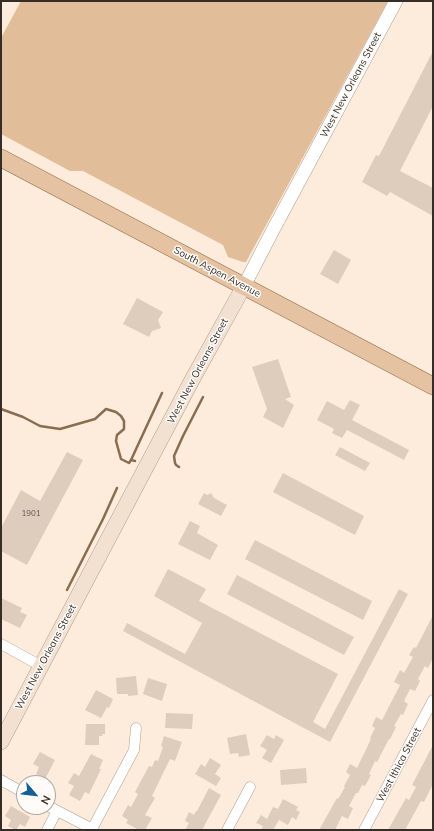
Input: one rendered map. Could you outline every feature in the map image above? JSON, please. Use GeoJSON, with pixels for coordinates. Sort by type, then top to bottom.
{"type":"FeatureCollection","features":[{"type":"Feature","properties":{"kind":"main road","name":"South Aspen Avenue"},"geometry":{"type":"LineString","coordinates":[[1,158],[433,386]]}},
{"type":"Feature","properties":{"kind":"main road","name":"West New Orleans Street"},"geometry":{"type":"LineString","coordinates":[[1,742],[192,380],[244,286]]}},
{"type":"Feature","properties":{"kind":"street","name":"West New Orleans Street"},"geometry":{"type":"LineString","coordinates":[[244,286],[396,1]]}},
{"type":"Feature","properties":{"kind":"street"},"geometry":{"type":"LineString","coordinates":[[1,644],[41,666]]}},
{"type":"Feature","properties":{"kind":"street","name":"West Ithica Street"},"geometry":{"type":"LineString","coordinates":[[364,830],[433,700]]}},
{"type":"Feature","properties":{"kind":"street"},"geometry":{"type":"LineString","coordinates":[[56,810],[93,830],[134,750],[136,728]]}},
{"type":"Feature","properties":{"kind":"street"},"geometry":{"type":"LineString","coordinates":[[1,780],[16,788]]}},
{"type":"Feature","properties":{"kind":"street"},"geometry":{"type":"LineString","coordinates":[[227,830],[250,787]]}},
{"type":"Feature","properties":{"kind":"street"},"geometry":{"type":"LineString","coordinates":[[47,830],[50,815]]}},
{"type":"Feature","properties":{"kind":"shaded area"},"geometry":{"type":"Polygon","coordinates":[[[21,1],[388,1],[246,262],[243,262],[228,257],[223,245],[83,171],[70,171],[1,134],[1,38],[21,1]]]}},
{"type":"Feature","properties":{"kind":"building"},"geometry":{"type":"Polygon","coordinates":[[[433,51],[433,106],[400,171],[433,188],[433,216],[390,192],[387,196],[362,182],[376,155],[379,156],[433,51]]]}},
{"type":"Feature","properties":{"kind":"building"},"geometry":{"type":"Polygon","coordinates":[[[334,250],[351,260],[338,284],[320,274],[334,250]]]}},
{"type":"Feature","properties":{"kind":"building"},"geometry":{"type":"Polygon","coordinates":[[[137,298],[163,312],[158,320],[161,328],[152,331],[149,337],[123,324],[137,298]]]}},
{"type":"Feature","properties":{"kind":"building"},"geometry":{"type":"Polygon","coordinates":[[[278,359],[291,397],[285,399],[294,405],[283,428],[263,417],[267,409],[252,367],[278,359]]]}},
{"type":"Feature","properties":{"kind":"building"},"geometry":{"type":"Polygon","coordinates":[[[350,400],[360,405],[352,420],[409,450],[404,460],[347,430],[342,438],[332,433],[334,429],[317,420],[327,401],[344,410],[350,400]]]}},
{"type":"Feature","properties":{"kind":"building"},"geometry":{"type":"Polygon","coordinates":[[[340,447],[370,463],[365,471],[335,455],[340,447]]]}},
{"type":"Feature","properties":{"kind":"building"},"geometry":{"type":"Polygon","coordinates":[[[67,452],[83,460],[27,565],[1,551],[1,528],[21,490],[40,501],[67,452]]]}},
{"type":"Feature","properties":{"kind":"building"},"geometry":{"type":"Polygon","coordinates":[[[283,473],[364,516],[355,535],[273,492],[283,473]]]}},
{"type":"Feature","properties":{"kind":"building"},"geometry":{"type":"Polygon","coordinates":[[[204,493],[207,495],[211,493],[214,498],[227,505],[221,516],[198,504],[204,493]]]}},
{"type":"Feature","properties":{"kind":"building"},"geometry":{"type":"Polygon","coordinates":[[[190,521],[200,526],[197,533],[218,545],[210,560],[178,544],[190,521]]]}},
{"type":"Feature","properties":{"kind":"building"},"geometry":{"type":"Polygon","coordinates":[[[255,540],[372,601],[363,620],[245,559],[255,540]]]}},
{"type":"Feature","properties":{"kind":"building"},"geometry":{"type":"Polygon","coordinates":[[[168,569],[206,589],[199,601],[338,674],[313,722],[325,729],[399,589],[408,594],[330,742],[123,631],[127,623],[185,654],[202,623],[154,596],[168,569]]]}},
{"type":"Feature","properties":{"kind":"building"},"geometry":{"type":"Polygon","coordinates":[[[237,575],[354,637],[344,655],[227,594],[237,575]]]}},
{"type":"Feature","properties":{"kind":"building"},"geometry":{"type":"Polygon","coordinates":[[[1,598],[22,608],[20,612],[27,615],[20,628],[1,619],[1,598]]]}},
{"type":"Feature","properties":{"kind":"building"},"geometry":{"type":"Polygon","coordinates":[[[433,615],[433,658],[428,668],[425,666],[418,679],[420,681],[415,691],[410,689],[404,701],[408,704],[403,715],[401,714],[394,726],[396,727],[377,762],[375,761],[369,774],[371,775],[365,786],[362,785],[349,806],[353,808],[348,819],[342,816],[335,830],[319,830],[345,787],[344,786],[350,775],[346,772],[350,764],[357,768],[371,739],[370,738],[375,728],[372,726],[376,717],[382,720],[400,685],[394,682],[400,670],[404,673],[413,657],[409,655],[414,647],[416,648],[433,615]]]}},
{"type":"Feature","properties":{"kind":"building"},"geometry":{"type":"Polygon","coordinates":[[[136,676],[138,695],[128,696],[128,694],[117,694],[116,678],[136,676]]]}},
{"type":"Feature","properties":{"kind":"building"},"geometry":{"type":"Polygon","coordinates":[[[148,678],[167,684],[162,701],[143,694],[148,678]]]}},
{"type":"Feature","properties":{"kind":"building"},"geometry":{"type":"Polygon","coordinates":[[[96,690],[113,699],[109,708],[107,707],[101,718],[85,710],[96,690]]]}},
{"type":"Feature","properties":{"kind":"building"},"geometry":{"type":"Polygon","coordinates":[[[166,713],[193,714],[192,729],[165,728],[166,713]]]}},
{"type":"Feature","properties":{"kind":"building"},"geometry":{"type":"Polygon","coordinates":[[[86,724],[105,724],[105,734],[102,734],[103,736],[99,736],[99,745],[85,745],[86,724]]]}},
{"type":"Feature","properties":{"kind":"building"},"geometry":{"type":"Polygon","coordinates":[[[246,734],[250,755],[239,757],[238,753],[230,754],[227,738],[246,734]]]}},
{"type":"Feature","properties":{"kind":"building"},"geometry":{"type":"Polygon","coordinates":[[[267,735],[274,739],[276,735],[284,740],[271,763],[262,758],[267,750],[260,746],[267,735]]]}},
{"type":"Feature","properties":{"kind":"building"},"geometry":{"type":"Polygon","coordinates":[[[164,736],[182,742],[175,761],[170,759],[152,796],[155,798],[145,815],[152,818],[145,830],[139,830],[126,823],[128,820],[122,816],[128,805],[131,807],[138,794],[135,792],[149,766],[152,767],[155,760],[158,761],[163,747],[161,746],[164,736]]]}},
{"type":"Feature","properties":{"kind":"building"},"geometry":{"type":"Polygon","coordinates":[[[433,745],[433,784],[424,802],[421,801],[405,830],[388,830],[406,798],[409,800],[416,787],[412,785],[433,745]]]}},
{"type":"Feature","properties":{"kind":"building"},"geometry":{"type":"Polygon","coordinates":[[[40,752],[55,760],[47,775],[36,774],[39,767],[33,764],[40,752]]]}},
{"type":"Feature","properties":{"kind":"building"},"geometry":{"type":"Polygon","coordinates":[[[91,754],[103,760],[99,769],[101,769],[89,794],[85,792],[80,801],[69,795],[74,786],[68,783],[74,773],[79,776],[91,754]]]}},
{"type":"Feature","properties":{"kind":"building"},"geometry":{"type":"Polygon","coordinates":[[[210,758],[221,765],[215,774],[221,778],[216,786],[195,774],[201,764],[205,767],[210,758]]]}},
{"type":"Feature","properties":{"kind":"building"},"geometry":{"type":"Polygon","coordinates":[[[306,768],[307,783],[281,785],[280,770],[306,768]]]}},
{"type":"Feature","properties":{"kind":"building"},"geometry":{"type":"Polygon","coordinates":[[[209,788],[221,795],[202,830],[185,830],[189,823],[185,821],[189,812],[194,815],[209,788]]]}},
{"type":"Feature","properties":{"kind":"building"},"geometry":{"type":"Polygon","coordinates":[[[283,799],[298,807],[296,810],[300,812],[296,820],[292,817],[288,825],[279,820],[273,830],[261,830],[263,826],[256,823],[261,815],[267,819],[273,807],[278,809],[283,799]]]}},
{"type":"Feature","properties":{"kind":"building"},"geometry":{"type":"Polygon","coordinates":[[[11,806],[16,809],[16,815],[27,815],[30,817],[25,827],[20,824],[15,830],[8,826],[11,820],[5,816],[11,806]]]}},
{"type":"Feature","properties":{"kind":"waterway"},"geometry":{"type":"LineString","coordinates":[[131,460],[162,393]]}},
{"type":"Feature","properties":{"kind":"waterway"},"geometry":{"type":"LineString","coordinates":[[179,467],[175,463],[174,456],[203,397]]}},
{"type":"Feature","properties":{"kind":"waterway"},"geometry":{"type":"LineString","coordinates":[[1,409],[23,417],[40,426],[60,429],[95,419],[106,409],[116,412],[124,421],[124,429],[117,435],[116,441],[121,459],[129,463],[131,460],[135,461]]}},
{"type":"Feature","properties":{"kind":"waterway"},"geometry":{"type":"LineString","coordinates":[[67,590],[117,488]]}}]}
